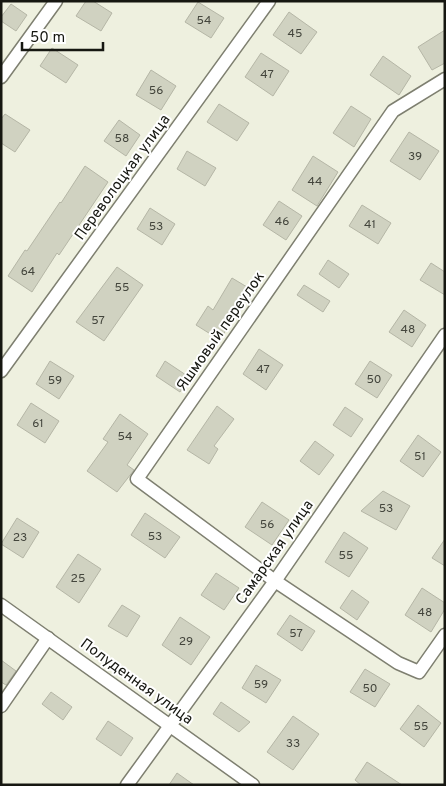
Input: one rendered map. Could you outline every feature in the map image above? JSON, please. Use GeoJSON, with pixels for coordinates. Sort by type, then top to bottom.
{"type":"FeatureCollection","features":[{"type":"Feature","properties":{"kind":"street"},"geometry":{"type":"LineString","coordinates":[[1,77],[56,1]]}},
{"type":"Feature","properties":{"kind":"street","name":"Переволоцкая улица"},"geometry":{"type":"LineString","coordinates":[[1,372],[269,1]]}},
{"type":"Feature","properties":{"kind":"street","name":"Яшмовый переулок"},"geometry":{"type":"LineString","coordinates":[[275,581],[136,479],[392,111],[445,79]]}},
{"type":"Feature","properties":{"kind":"street","name":"Самарская улица"},"geometry":{"type":"LineString","coordinates":[[127,785],[275,581],[445,335]]}},
{"type":"Feature","properties":{"kind":"street"},"geometry":{"type":"LineString","coordinates":[[275,581],[398,663],[419,672],[445,635]]}},
{"type":"Feature","properties":{"kind":"street","name":"Полуденная улица"},"geometry":{"type":"LineString","coordinates":[[1,605],[253,785]]}},
{"type":"Feature","properties":{"kind":"street"},"geometry":{"type":"LineString","coordinates":[[1,706],[48,638]]}},
{"type":"Feature","properties":{"kind":"building"},"geometry":{"type":"Polygon","coordinates":[[[86,1],[93,1],[112,13],[101,31],[76,16],[86,1]]]}},
{"type":"Feature","properties":{"kind":"building"},"geometry":{"type":"Polygon","coordinates":[[[198,2],[224,18],[211,38],[185,22],[198,2]]]}},
{"type":"Feature","properties":{"kind":"building"},"geometry":{"type":"Polygon","coordinates":[[[11,4],[27,15],[16,31],[1,21],[1,17],[11,4]]]}},
{"type":"Feature","properties":{"kind":"building"},"geometry":{"type":"Polygon","coordinates":[[[289,12],[317,32],[301,54],[273,35],[289,12]]]}},
{"type":"Feature","properties":{"kind":"building"},"geometry":{"type":"Polygon","coordinates":[[[445,30],[445,63],[432,70],[418,47],[445,30]]]}},
{"type":"Feature","properties":{"kind":"building"},"geometry":{"type":"Polygon","coordinates":[[[52,48],[78,65],[66,83],[40,66],[52,48]]]}},
{"type":"Feature","properties":{"kind":"building"},"geometry":{"type":"Polygon","coordinates":[[[261,53],[289,71],[273,96],[245,77],[261,53]]]}},
{"type":"Feature","properties":{"kind":"building"},"geometry":{"type":"Polygon","coordinates":[[[383,56],[411,76],[399,95],[370,75],[383,56]]]}},
{"type":"Feature","properties":{"kind":"building"},"geometry":{"type":"Polygon","coordinates":[[[151,70],[176,86],[161,110],[136,95],[151,70]]]}},
{"type":"Feature","properties":{"kind":"building"},"geometry":{"type":"Polygon","coordinates":[[[219,104],[249,123],[237,141],[207,122],[219,104]]]}},
{"type":"Feature","properties":{"kind":"building"},"geometry":{"type":"Polygon","coordinates":[[[351,106],[371,119],[354,147],[333,133],[351,106]]]}},
{"type":"Feature","properties":{"kind":"building"},"geometry":{"type":"Polygon","coordinates":[[[5,114],[30,130],[15,152],[1,143],[1,119],[5,114]]]}},
{"type":"Feature","properties":{"kind":"building"},"geometry":{"type":"Polygon","coordinates":[[[119,120],[140,135],[126,156],[104,141],[119,120]]]}},
{"type":"Feature","properties":{"kind":"building"},"geometry":{"type":"Polygon","coordinates":[[[409,132],[439,151],[420,180],[390,161],[409,132]]]}},
{"type":"Feature","properties":{"kind":"building"},"geometry":{"type":"Polygon","coordinates":[[[187,151],[216,168],[205,186],[177,169],[187,151]]]}},
{"type":"Feature","properties":{"kind":"building"},"geometry":{"type":"Polygon","coordinates":[[[313,156],[338,172],[317,206],[292,190],[313,156]]]}},
{"type":"Feature","properties":{"kind":"building"},"geometry":{"type":"Polygon","coordinates":[[[85,166],[108,182],[59,255],[57,253],[32,292],[8,276],[25,250],[27,251],[61,203],[85,166]]]}},
{"type":"Feature","properties":{"kind":"building"},"geometry":{"type":"Polygon","coordinates":[[[279,201],[302,216],[286,240],[263,225],[279,201]]]}},
{"type":"Feature","properties":{"kind":"building"},"geometry":{"type":"Polygon","coordinates":[[[362,205],[391,223],[378,244],[349,226],[362,205]]]}},
{"type":"Feature","properties":{"kind":"building"},"geometry":{"type":"Polygon","coordinates":[[[150,208],[175,224],[162,245],[137,229],[150,208]]]}},
{"type":"Feature","properties":{"kind":"building"},"geometry":{"type":"Polygon","coordinates":[[[328,260],[349,274],[339,288],[319,274],[328,260]]]}},
{"type":"Feature","properties":{"kind":"building"},"geometry":{"type":"Polygon","coordinates":[[[431,263],[445,272],[445,295],[420,280],[431,263]]]}},
{"type":"Feature","properties":{"kind":"building"},"geometry":{"type":"Polygon","coordinates":[[[117,267],[143,285],[104,341],[76,322],[117,267]]]}},
{"type":"Feature","properties":{"kind":"building"},"geometry":{"type":"Polygon","coordinates":[[[232,278],[252,290],[220,340],[196,325],[208,306],[213,310],[232,278]]]}},
{"type":"Feature","properties":{"kind":"building"},"geometry":{"type":"Polygon","coordinates":[[[304,285],[330,301],[323,312],[297,295],[304,285]]]}},
{"type":"Feature","properties":{"kind":"building"},"geometry":{"type":"Polygon","coordinates":[[[404,310],[426,325],[412,347],[389,332],[404,310]]]}},
{"type":"Feature","properties":{"kind":"building"},"geometry":{"type":"Polygon","coordinates":[[[259,349],[283,365],[266,390],[243,374],[259,349]]]}},
{"type":"Feature","properties":{"kind":"building"},"geometry":{"type":"Polygon","coordinates":[[[50,361],[74,376],[59,399],[36,384],[50,361]]]}},
{"type":"Feature","properties":{"kind":"building"},"geometry":{"type":"Polygon","coordinates":[[[165,361],[189,377],[180,392],[156,376],[165,361]]]}},
{"type":"Feature","properties":{"kind":"building"},"geometry":{"type":"Polygon","coordinates":[[[370,361],[392,375],[377,398],[355,384],[370,361]]]}},
{"type":"Feature","properties":{"kind":"building"},"geometry":{"type":"Polygon","coordinates":[[[31,403],[59,421],[45,443],[17,425],[31,403]]]}},
{"type":"Feature","properties":{"kind":"building"},"geometry":{"type":"Polygon","coordinates":[[[217,406],[234,419],[214,446],[218,449],[209,464],[187,450],[217,406]]]}},
{"type":"Feature","properties":{"kind":"building"},"geometry":{"type":"Polygon","coordinates":[[[345,407],[363,419],[351,437],[333,425],[345,407]]]}},
{"type":"Feature","properties":{"kind":"building"},"geometry":{"type":"Polygon","coordinates":[[[120,414],[148,434],[127,465],[134,470],[117,492],[87,471],[108,442],[103,439],[120,414]]]}},
{"type":"Feature","properties":{"kind":"building"},"geometry":{"type":"Polygon","coordinates":[[[418,435],[441,452],[423,477],[400,461],[418,435]]]}},
{"type":"Feature","properties":{"kind":"building"},"geometry":{"type":"Polygon","coordinates":[[[315,441],[334,455],[319,475],[300,461],[315,441]]]}},
{"type":"Feature","properties":{"kind":"building"},"geometry":{"type":"Polygon","coordinates":[[[383,491],[410,506],[396,530],[361,511],[383,491]]]}},
{"type":"Feature","properties":{"kind":"building"},"geometry":{"type":"Polygon","coordinates":[[[262,502],[289,520],[272,545],[245,527],[262,502]]]}},
{"type":"Feature","properties":{"kind":"building"},"geometry":{"type":"Polygon","coordinates":[[[145,513],[180,537],[165,558],[131,535],[145,513]]]}},
{"type":"Feature","properties":{"kind":"building"},"geometry":{"type":"Polygon","coordinates":[[[17,518],[39,532],[23,558],[1,544],[17,518]]]}},
{"type":"Feature","properties":{"kind":"building"},"geometry":{"type":"Polygon","coordinates":[[[344,532],[368,548],[349,577],[325,562],[344,532]]]}},
{"type":"Feature","properties":{"kind":"building"},"geometry":{"type":"Polygon","coordinates":[[[445,539],[445,566],[432,558],[445,539]]]}},
{"type":"Feature","properties":{"kind":"building"},"geometry":{"type":"Polygon","coordinates":[[[78,554],[101,569],[79,603],[56,587],[78,554]]]}},
{"type":"Feature","properties":{"kind":"building"},"geometry":{"type":"Polygon","coordinates":[[[216,573],[239,588],[224,610],[201,595],[216,573]]]}},
{"type":"Feature","properties":{"kind":"building"},"geometry":{"type":"Polygon","coordinates":[[[422,588],[445,603],[445,609],[431,632],[405,615],[422,588]]]}},
{"type":"Feature","properties":{"kind":"building"},"geometry":{"type":"Polygon","coordinates":[[[352,590],[369,602],[357,620],[340,608],[352,590]]]}},
{"type":"Feature","properties":{"kind":"building"},"geometry":{"type":"Polygon","coordinates":[[[122,605],[140,616],[127,637],[108,626],[122,605]]]}},
{"type":"Feature","properties":{"kind":"building"},"geometry":{"type":"Polygon","coordinates":[[[290,615],[315,631],[302,651],[277,634],[290,615]]]}},
{"type":"Feature","properties":{"kind":"building"},"geometry":{"type":"Polygon","coordinates":[[[180,617],[210,637],[191,665],[162,645],[180,617]]]}},
{"type":"Feature","properties":{"kind":"building"},"geometry":{"type":"Polygon","coordinates":[[[1,660],[16,671],[6,685],[1,682],[1,660]]]}},
{"type":"Feature","properties":{"kind":"building"},"geometry":{"type":"Polygon","coordinates":[[[256,665],[281,680],[266,703],[242,688],[256,665]]]}},
{"type":"Feature","properties":{"kind":"building"},"geometry":{"type":"Polygon","coordinates":[[[365,669],[390,684],[375,707],[350,692],[365,669]]]}},
{"type":"Feature","properties":{"kind":"building"},"geometry":{"type":"Polygon","coordinates":[[[51,692],[72,707],[63,720],[42,704],[51,692]]]}},
{"type":"Feature","properties":{"kind":"building"},"geometry":{"type":"Polygon","coordinates":[[[221,702],[250,722],[239,732],[213,714],[221,702]]]}},
{"type":"Feature","properties":{"kind":"building"},"geometry":{"type":"Polygon","coordinates":[[[418,705],[441,723],[424,747],[400,729],[418,705]]]}},
{"type":"Feature","properties":{"kind":"building"},"geometry":{"type":"Polygon","coordinates":[[[293,716],[319,734],[293,770],[267,752],[293,716]]]}},
{"type":"Feature","properties":{"kind":"building"},"geometry":{"type":"Polygon","coordinates":[[[108,721],[133,738],[121,756],[96,739],[108,721]]]}},
{"type":"Feature","properties":{"kind":"building"},"geometry":{"type":"Polygon","coordinates":[[[367,762],[402,785],[361,785],[355,780],[367,762]]]}},
{"type":"Feature","properties":{"kind":"building"},"geometry":{"type":"Polygon","coordinates":[[[177,773],[194,785],[169,785],[177,773]]]}}]}
